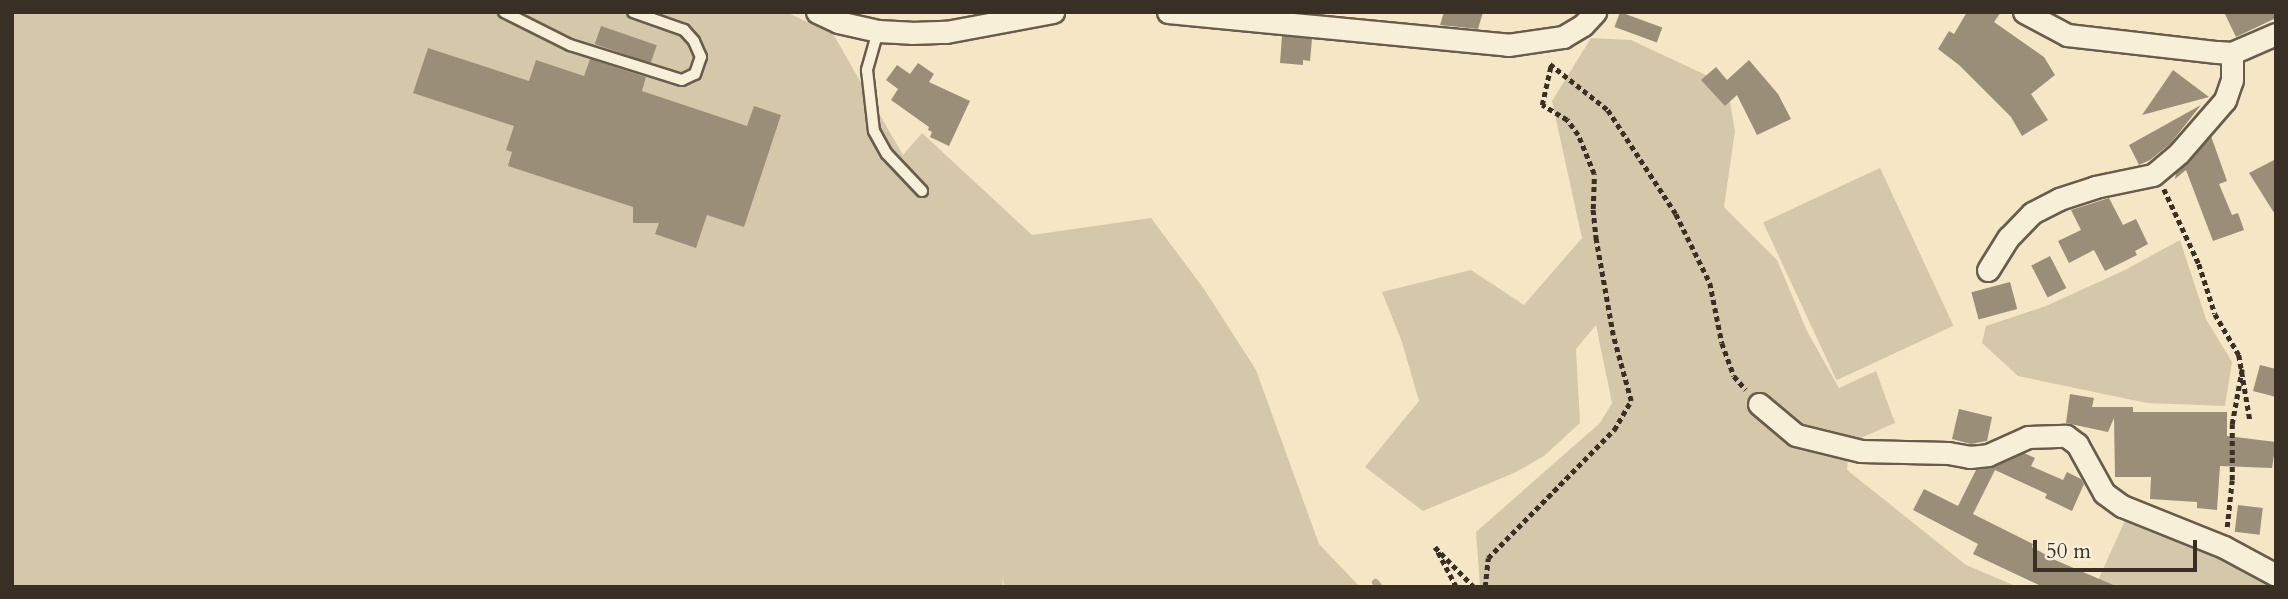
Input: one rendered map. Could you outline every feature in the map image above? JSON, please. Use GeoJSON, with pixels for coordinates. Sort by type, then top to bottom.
{"type":"FeatureCollection","features":[{"type":"Feature","properties":{"kind":"street"},"geometry":{"type":"LineString","coordinates":[[817,12],[838,22],[878,31],[946,32],[1053,12]]}},
{"type":"Feature","properties":{"kind":"street"},"geometry":{"type":"LineString","coordinates":[[1168,12],[1508,45],[1537,43],[1563,37],[1595,12]]}},
{"type":"Feature","properties":{"kind":"street"},"geometry":{"type":"LineString","coordinates":[[2024,12],[2067,36],[2232,53],[2276,34]]}},
{"type":"Feature","properties":{"kind":"street"},"geometry":{"type":"LineString","coordinates":[[1988,270],[2009,237],[2032,213],[2059,199],[2095,187],[2156,173],[2179,153],[2225,100],[2232,80],[2232,53]]}},
{"type":"Feature","properties":{"kind":"street"},"geometry":{"type":"LineString","coordinates":[[1759,404],[1796,435],[1861,451],[1948,453],[1970,457],[1988,455],[2028,437],[2066,436],[2077,444],[2104,493],[2122,506],[2224,547],[2276,575]]}},
{"type":"Feature","properties":{"kind":"lane"},"geometry":{"type":"LineString","coordinates":[[504,12],[570,45],[682,80],[695,74],[701,57],[694,41],[684,30],[633,12]]}},
{"type":"Feature","properties":{"kind":"lane"},"geometry":{"type":"LineString","coordinates":[[878,31],[867,70],[874,131],[887,154],[922,191]]}},
{"type":"Feature","properties":{"kind":"path"},"geometry":{"type":"LineString","coordinates":[[1537,43],[1550,65],[1608,110],[1676,214],[1710,283],[1722,344],[1734,376],[1759,404]]}},
{"type":"Feature","properties":{"kind":"path"},"geometry":{"type":"LineString","coordinates":[[1485,587],[1488,558],[1614,430],[1631,401],[1613,335],[1596,240],[1594,174],[1578,135],[1567,120],[1542,104],[1550,65]]}},
{"type":"Feature","properties":{"kind":"path"},"geometry":{"type":"LineString","coordinates":[[2156,173],[2199,264],[2215,314],[2239,355],[2250,421]]}},
{"type":"Feature","properties":{"kind":"path"},"geometry":{"type":"LineString","coordinates":[[2224,547],[2232,480],[2232,424],[2242,369]]}},
{"type":"Feature","properties":{"kind":"path"},"geometry":{"type":"LineString","coordinates":[[1457,587],[1435,547],[1474,587]]}},
{"type":"Feature","properties":{"kind":"shaded area"},"geometry":{"type":"Polygon","coordinates":[[[12,12],[786,12],[833,34],[903,155],[922,133],[1032,235],[1151,218],[1204,289],[1256,370],[1319,544],[1360,587],[1005,587],[1002,577],[1003,587],[12,587],[12,12]]]}},
{"type":"Feature","properties":{"kind":"shaded area"},"geometry":{"type":"Polygon","coordinates":[[[1591,38],[1631,40],[1727,85],[1735,131],[1724,207],[1777,260],[1807,331],[1839,388],[1876,371],[1895,423],[1849,443],[1847,470],[1966,565],[2018,587],[1480,587],[1476,532],[1600,423],[1612,403],[1596,325],[1576,349],[1580,423],[1544,456],[1514,473],[1423,511],[1365,467],[1419,401],[1402,342],[1382,292],[1471,270],[1524,305],[1582,238],[1552,101],[1591,38]]]}},
{"type":"Feature","properties":{"kind":"shaded area"},"geometry":{"type":"Polygon","coordinates":[[[1880,168],[1954,326],[1837,380],[1763,223],[1880,168]]]}},
{"type":"Feature","properties":{"kind":"shaded area"},"geometry":{"type":"Polygon","coordinates":[[[2180,240],[2206,319],[2232,362],[2225,406],[2147,403],[2018,376],[1982,343],[1986,326],[2046,306],[2125,270],[2180,240]]]}},
{"type":"Feature","properties":{"kind":"shaded area"},"geometry":{"type":"Polygon","coordinates":[[[2128,514],[2221,555],[2276,587],[2095,587],[2128,514]]]}},
{"type":"Feature","properties":{"kind":"building"},"geometry":{"type":"Polygon","coordinates":[[[1444,12],[1483,12],[1478,29],[1440,25],[1444,12]]]}},
{"type":"Feature","properties":{"kind":"building"},"geometry":{"type":"Polygon","coordinates":[[[1620,12],[1662,27],[1657,42],[1615,27],[1620,12]]]}},
{"type":"Feature","properties":{"kind":"building"},"geometry":{"type":"Polygon","coordinates":[[[1967,12],[2001,12],[1994,22],[2044,57],[2055,75],[2031,94],[2048,120],[2022,136],[2011,117],[1959,65],[1938,49],[1949,31],[1954,34],[1967,12]]]}},
{"type":"Feature","properties":{"kind":"building"},"geometry":{"type":"Polygon","coordinates":[[[2224,12],[2276,12],[2276,18],[2236,37],[2224,12]]]}},
{"type":"Feature","properties":{"kind":"building"},"geometry":{"type":"Polygon","coordinates":[[[601,26],[657,45],[651,63],[595,44],[601,26]]]}},
{"type":"Feature","properties":{"kind":"building"},"geometry":{"type":"Polygon","coordinates":[[[1282,36],[1312,39],[1310,61],[1303,60],[1303,65],[1280,63],[1282,36]]]}},
{"type":"Feature","properties":{"kind":"building"},"geometry":{"type":"Polygon","coordinates":[[[428,48],[529,81],[536,60],[584,76],[590,59],[646,77],[642,91],[747,126],[754,106],[781,115],[744,227],[707,215],[696,248],[655,234],[659,223],[633,223],[633,207],[508,166],[512,152],[506,150],[514,126],[413,93],[428,48]]]}},
{"type":"Feature","properties":{"kind":"building"},"geometry":{"type":"Polygon","coordinates":[[[1749,60],[1778,94],[1791,119],[1757,135],[1737,95],[1725,106],[1701,80],[1716,67],[1727,80],[1749,60]]]}},
{"type":"Feature","properties":{"kind":"building"},"geometry":{"type":"Polygon","coordinates":[[[918,63],[934,74],[929,82],[970,101],[949,146],[930,137],[932,132],[928,130],[929,127],[891,100],[898,89],[886,80],[897,65],[910,74],[918,63]]]}},
{"type":"Feature","properties":{"kind":"building"},"geometry":{"type":"Polygon","coordinates":[[[2173,70],[2209,97],[2142,115],[2173,70]]]}},
{"type":"Feature","properties":{"kind":"building"},"geometry":{"type":"Polygon","coordinates":[[[2201,105],[2170,144],[2139,165],[2129,145],[2201,105]]]}},
{"type":"Feature","properties":{"kind":"building"},"geometry":{"type":"Polygon","coordinates":[[[2211,136],[2227,181],[2219,184],[2232,215],[2238,213],[2244,230],[2213,241],[2186,170],[2175,179],[2176,173],[2211,136]]]}},
{"type":"Feature","properties":{"kind":"building"},"geometry":{"type":"Polygon","coordinates":[[[2276,159],[2276,216],[2249,173],[2276,159]]]}},
{"type":"Feature","properties":{"kind":"building"},"geometry":{"type":"Polygon","coordinates":[[[2109,198],[2123,225],[2136,219],[2148,244],[2135,251],[2137,255],[2105,271],[2094,250],[2069,263],[2058,241],[2081,230],[2071,210],[2109,198]]]}},
{"type":"Feature","properties":{"kind":"building"},"geometry":{"type":"Polygon","coordinates":[[[2050,256],[2066,288],[2048,298],[2031,266],[2050,256]]]}},
{"type":"Feature","properties":{"kind":"building"},"geometry":{"type":"Polygon","coordinates":[[[2010,282],[2017,309],[1979,319],[1971,292],[2010,282]]]}},
{"type":"Feature","properties":{"kind":"building"},"geometry":{"type":"Polygon","coordinates":[[[2260,365],[2276,369],[2276,397],[2253,391],[2260,365]]]}},
{"type":"Feature","properties":{"kind":"building"},"geometry":{"type":"Polygon","coordinates":[[[2070,394],[2094,398],[2092,407],[2133,407],[2133,412],[2227,412],[2227,436],[2276,442],[2272,468],[2220,466],[2217,510],[2197,508],[2197,502],[2150,499],[2151,477],[2115,477],[2114,418],[2108,432],[2066,423],[2070,394]]]}},
{"type":"Feature","properties":{"kind":"building"},"geometry":{"type":"Polygon","coordinates":[[[1959,409],[1992,417],[1987,441],[1971,444],[1952,439],[1959,409]]]}},
{"type":"Feature","properties":{"kind":"building"},"geometry":{"type":"Polygon","coordinates":[[[2024,453],[2035,458],[2031,466],[2063,480],[2067,472],[2081,479],[2084,484],[2072,511],[2045,498],[2047,494],[1995,470],[1973,514],[2033,544],[2032,547],[2055,560],[2118,587],[2043,587],[1973,554],[1978,544],[1913,510],[1924,489],[1958,506],[1976,470],[1993,467],[2024,453]]]}},
{"type":"Feature","properties":{"kind":"building"},"geometry":{"type":"Polygon","coordinates":[[[2238,505],[2263,508],[2260,535],[2235,532],[2238,505]]]}},
{"type":"Feature","properties":{"kind":"waterway"},"geometry":{"type":"LineString","coordinates":[[1375,582],[1379,587]]}}]}
